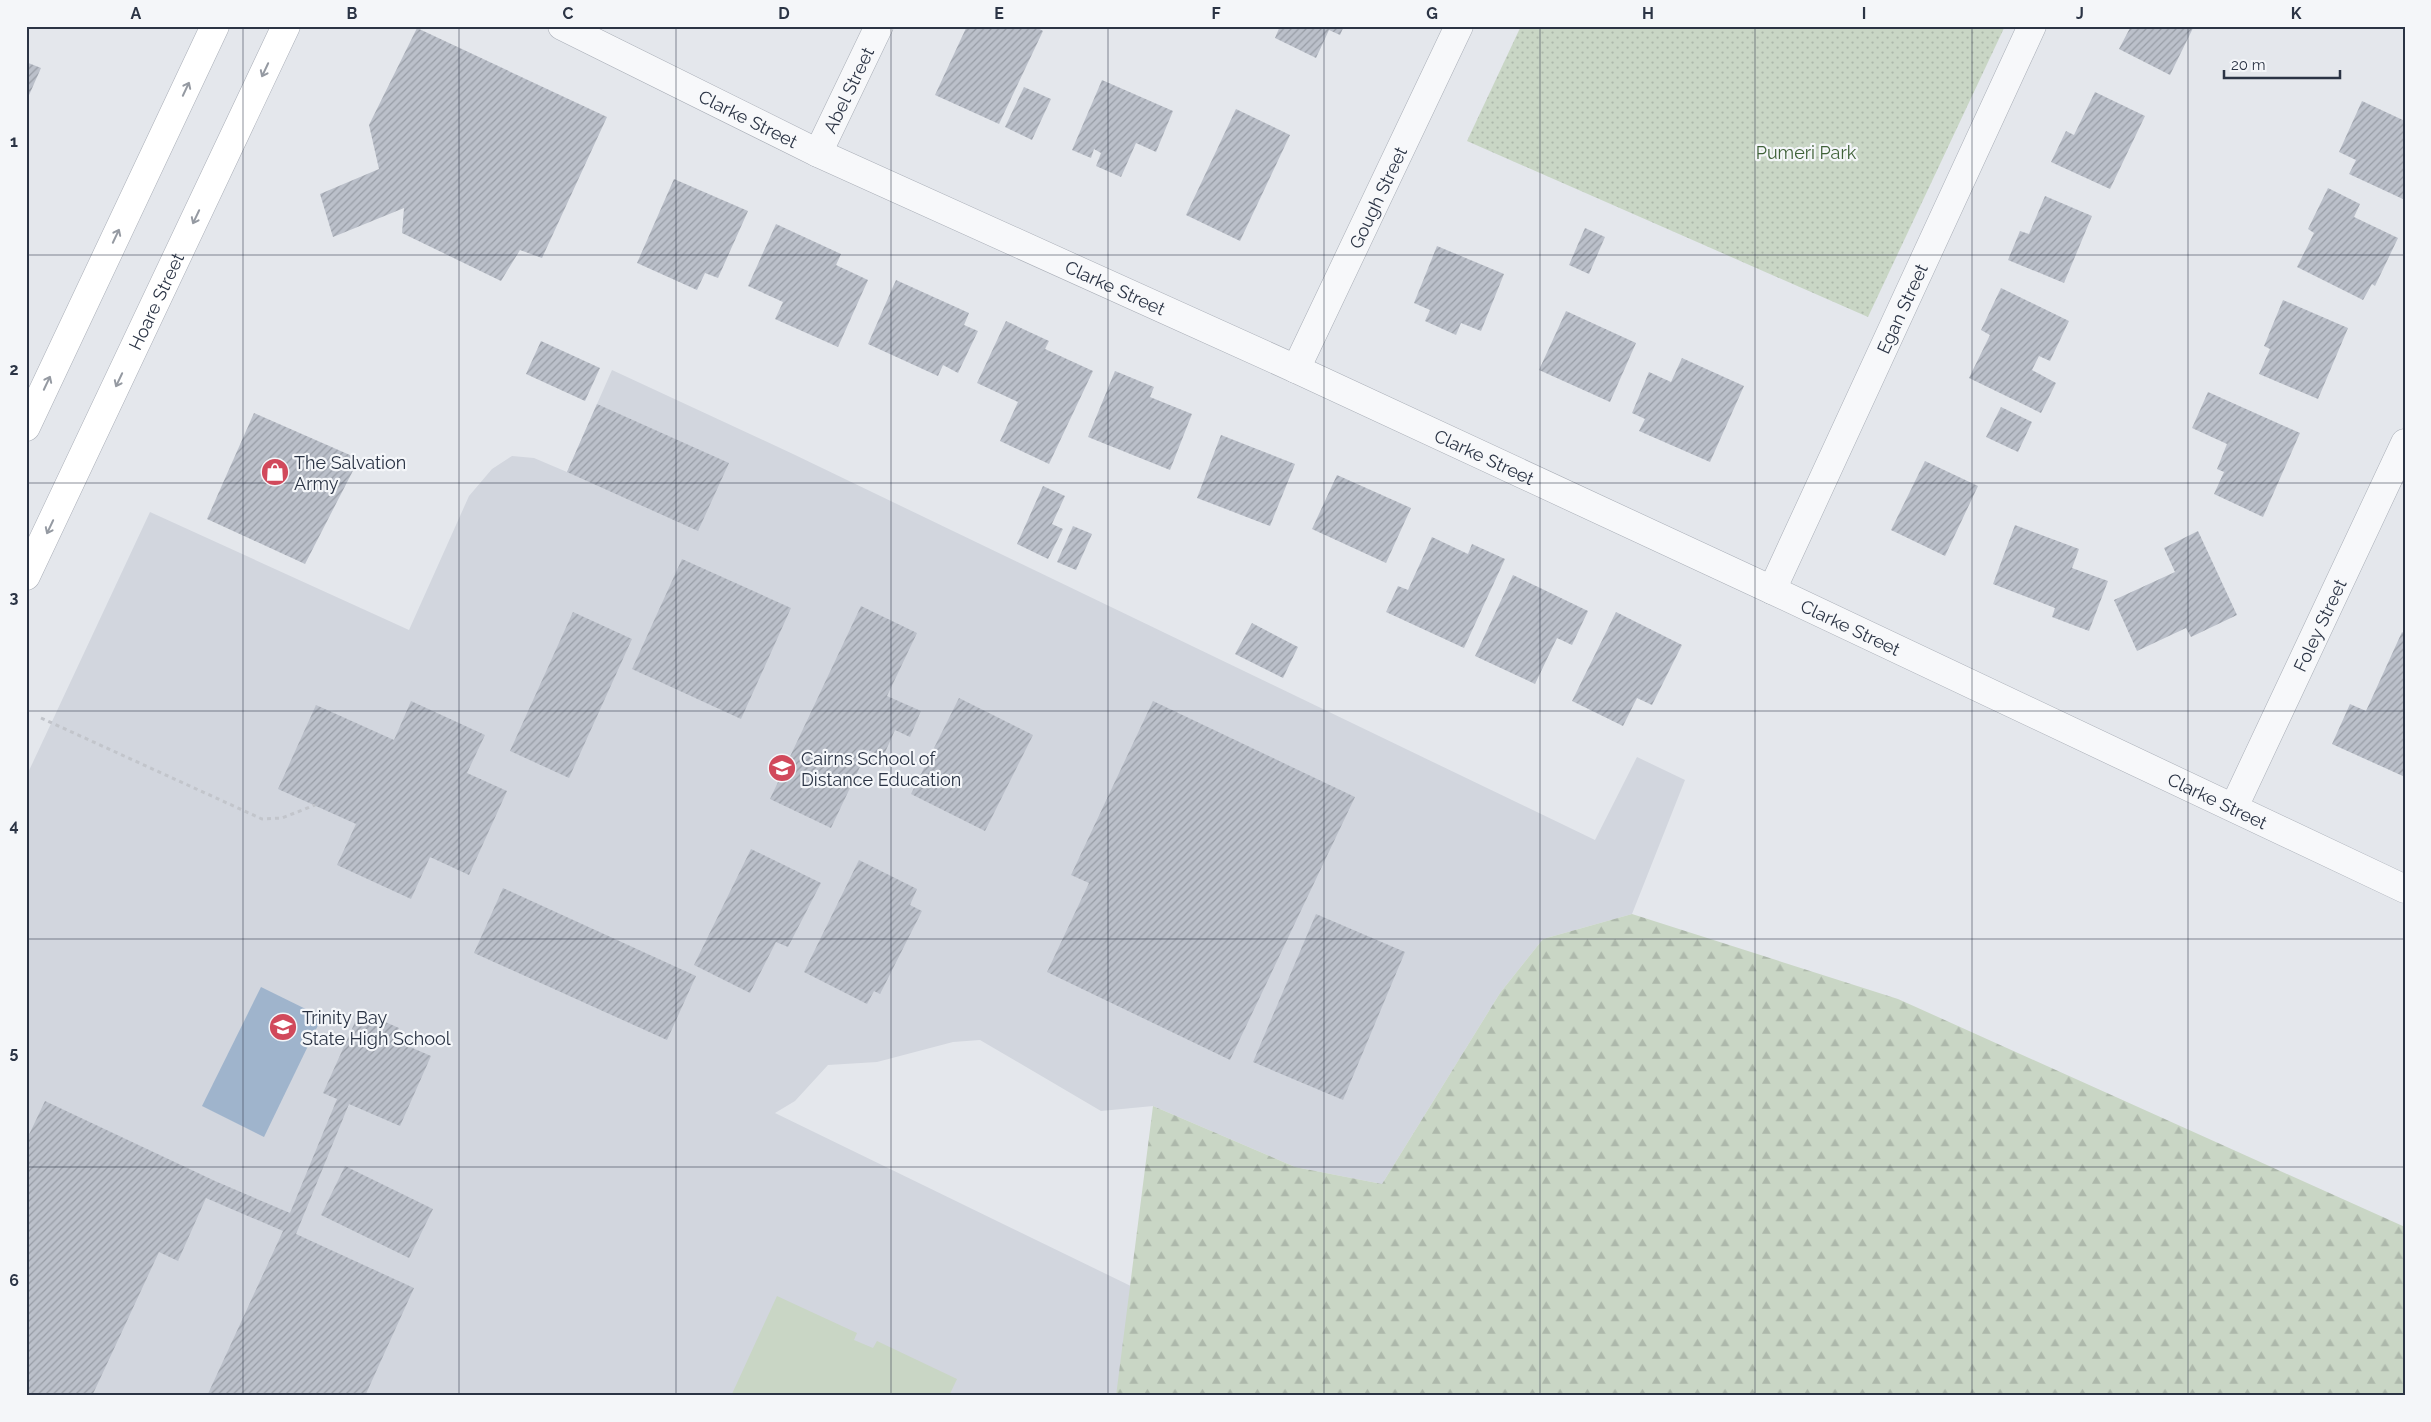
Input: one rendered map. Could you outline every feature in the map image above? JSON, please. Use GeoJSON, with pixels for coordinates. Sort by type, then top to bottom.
{"type":"FeatureCollection","features":[{"type":"Feature","properties":{"kind":"main road"},"geometry":{"type":"LineString","coordinates":[[26,427],[215,26]]}},
{"type":"Feature","properties":{"kind":"main road","name":"Hoare Street"},"geometry":{"type":"LineString","coordinates":[[26,576],[286,26]]}},
{"type":"Feature","properties":{"kind":"street","name":"Clarke Street"},"geometry":{"type":"LineString","coordinates":[[562,26],[818,153],[1296,369],[1772,590],[2405,889]]}},
{"type":"Feature","properties":{"kind":"street","name":"Abel Street"},"geometry":{"type":"LineString","coordinates":[[818,153],[879,26]]}},
{"type":"Feature","properties":{"kind":"street","name":"Gough Street"},"geometry":{"type":"LineString","coordinates":[[1296,369],[1460,26]]}},
{"type":"Feature","properties":{"kind":"street","name":"Egan Street"},"geometry":{"type":"LineString","coordinates":[[1772,590],[2032,26]]}},
{"type":"Feature","properties":{"kind":"street","name":"Foley Street"},"geometry":{"type":"LineString","coordinates":[[2234,807],[2405,443]]}},
{"type":"Feature","properties":{"kind":"path"},"geometry":{"type":"LineString","coordinates":[[41,718],[262,819],[282,818],[315,805]]}},
{"type":"Feature","properties":{"kind":"shaded area","name":"Cairns School of Distance Education"},"geometry":{"type":"Polygon","coordinates":[[[612,370],[793,454],[1595,840],[1637,757],[1685,780],[1632,914],[1543,939],[1500,993],[1382,1184],[1295,1167],[1153,1106],[1101,1111],[980,1040],[953,1042],[877,1062],[828,1065],[795,1101],[775,1113],[1357,1396],[26,1396],[26,777],[150,512],[409,630],[469,496],[492,469],[512,456],[534,458],[567,472],[612,370]]]}},
{"type":"Feature","properties":{"kind":"green space","name":"Pumeri Park"},"geometry":{"type":"Polygon","coordinates":[[[1521,26],[2005,26],[1868,317],[1467,141],[1521,26]]]}},
{"type":"Feature","properties":{"kind":"green space"},"geometry":{"type":"Polygon","coordinates":[[[1632,914],[1898,999],[2405,1227],[2405,1396],[1116,1396],[1153,1106],[1295,1167],[1382,1184],[1500,993],[1543,939],[1632,914]]]}},
{"type":"Feature","properties":{"kind":"green space"},"geometry":{"type":"Polygon","coordinates":[[[777,1296],[857,1333],[854,1340],[873,1348],[877,1341],[957,1379],[949,1396],[731,1396],[777,1296]]]}},
{"type":"Feature","properties":{"kind":"water"},"geometry":{"type":"Polygon","coordinates":[[[261,987],[322,1017],[264,1137],[202,1106],[261,987]]]}},
{"type":"Feature","properties":{"kind":"building"},"geometry":{"type":"Polygon","coordinates":[[[967,26],[1034,26],[1043,31],[999,124],[935,95],[967,26]]]}},
{"type":"Feature","properties":{"kind":"building"},"geometry":{"type":"Polygon","coordinates":[[[1280,26],[1344,26],[1340,35],[1329,30],[1316,58],[1275,38],[1280,26]]]}},
{"type":"Feature","properties":{"kind":"building"},"geometry":{"type":"Polygon","coordinates":[[[2131,26],[2194,26],[2170,75],[2119,49],[2131,26]]]}},
{"type":"Feature","properties":{"kind":"building"},"geometry":{"type":"Polygon","coordinates":[[[417,28],[607,117],[542,258],[520,250],[501,281],[402,233],[404,208],[333,237],[320,194],[379,169],[369,125],[417,28]]]}},
{"type":"Feature","properties":{"kind":"building"},"geometry":{"type":"Polygon","coordinates":[[[26,62],[41,68],[26,102],[26,62]]]}},
{"type":"Feature","properties":{"kind":"building"},"geometry":{"type":"Polygon","coordinates":[[[1102,80],[1173,111],[1156,152],[1136,143],[1121,177],[1096,166],[1101,153],[1094,149],[1091,158],[1072,150],[1102,80]]]}},
{"type":"Feature","properties":{"kind":"building"},"geometry":{"type":"Polygon","coordinates":[[[1024,87],[1051,99],[1032,140],[1005,127],[1024,87]]]}},
{"type":"Feature","properties":{"kind":"building"},"geometry":{"type":"Polygon","coordinates":[[[2095,92],[2145,116],[2110,189],[2051,162],[2066,131],[2074,135],[2095,92]]]}},
{"type":"Feature","properties":{"kind":"building"},"geometry":{"type":"Polygon","coordinates":[[[2362,101],[2405,121],[2405,200],[2349,174],[2356,160],[2339,152],[2362,101]]]}},
{"type":"Feature","properties":{"kind":"building"},"geometry":{"type":"Polygon","coordinates":[[[1236,109],[1290,135],[1240,241],[1186,215],[1236,109]]]}},
{"type":"Feature","properties":{"kind":"building"},"geometry":{"type":"Polygon","coordinates":[[[674,179],[748,211],[718,278],[705,273],[697,290],[637,263],[674,179]]]}},
{"type":"Feature","properties":{"kind":"building"},"geometry":{"type":"Polygon","coordinates":[[[2328,188],[2360,204],[2354,217],[2398,238],[2375,286],[2372,284],[2363,300],[2297,267],[2314,233],[2308,229],[2328,188]]]}},
{"type":"Feature","properties":{"kind":"building"},"geometry":{"type":"Polygon","coordinates":[[[2045,196],[2092,216],[2064,283],[2008,260],[2020,231],[2029,234],[2045,196]]]}},
{"type":"Feature","properties":{"kind":"building"},"geometry":{"type":"Polygon","coordinates":[[[776,224],[841,254],[836,265],[868,280],[838,347],[775,319],[783,302],[748,286],[776,224]]]}},
{"type":"Feature","properties":{"kind":"building"},"geometry":{"type":"Polygon","coordinates":[[[1585,228],[1605,237],[1589,274],[1569,265],[1585,228]]]}},
{"type":"Feature","properties":{"kind":"building"},"geometry":{"type":"Polygon","coordinates":[[[1437,246],[1504,274],[1481,331],[1461,323],[1456,335],[1425,321],[1430,310],[1414,303],[1437,246]]]}},
{"type":"Feature","properties":{"kind":"building"},"geometry":{"type":"Polygon","coordinates":[[[896,280],[969,313],[964,325],[978,331],[958,373],[943,365],[938,376],[868,344],[896,280]]]}},
{"type":"Feature","properties":{"kind":"building"},"geometry":{"type":"Polygon","coordinates":[[[2001,288],[2069,321],[2050,361],[2039,356],[2032,370],[2056,383],[2041,413],[1969,378],[1990,335],[1981,330],[2001,288]]]}},
{"type":"Feature","properties":{"kind":"building"},"geometry":{"type":"Polygon","coordinates":[[[2283,300],[2348,328],[2318,399],[2259,374],[2270,349],[2264,346],[2283,300]]]}},
{"type":"Feature","properties":{"kind":"building"},"geometry":{"type":"Polygon","coordinates":[[[1566,311],[1636,343],[1610,402],[1539,370],[1566,311]]]}},
{"type":"Feature","properties":{"kind":"building"},"geometry":{"type":"Polygon","coordinates":[[[1006,321],[1049,341],[1045,349],[1093,371],[1049,464],[1000,441],[1018,402],[977,383],[1006,321]]]}},
{"type":"Feature","properties":{"kind":"building"},"geometry":{"type":"Polygon","coordinates":[[[541,341],[600,368],[585,401],[526,374],[541,341]]]}},
{"type":"Feature","properties":{"kind":"building"},"geometry":{"type":"Polygon","coordinates":[[[1682,358],[1744,386],[1710,462],[1639,431],[1645,419],[1632,413],[1649,372],[1671,382],[1682,358]]]}},
{"type":"Feature","properties":{"kind":"building"},"geometry":{"type":"Polygon","coordinates":[[[1115,371],[1154,387],[1150,397],[1192,414],[1170,470],[1088,437],[1115,371]]]}},
{"type":"Feature","properties":{"kind":"building"},"geometry":{"type":"Polygon","coordinates":[[[2208,392],[2300,433],[2263,517],[2214,494],[2224,472],[2217,469],[2227,444],[2192,428],[2208,392]]]}},
{"type":"Feature","properties":{"kind":"building"},"geometry":{"type":"Polygon","coordinates":[[[597,404],[729,463],[698,531],[567,472],[597,404]]]}},
{"type":"Feature","properties":{"kind":"building"},"geometry":{"type":"Polygon","coordinates":[[[2001,407],[2032,422],[2018,452],[1986,437],[2001,407]]]}},
{"type":"Feature","properties":{"kind":"building"},"geometry":{"type":"Polygon","coordinates":[[[254,413],[359,459],[305,564],[207,519],[254,413]]]}},
{"type":"Feature","properties":{"kind":"building"},"geometry":{"type":"Polygon","coordinates":[[[1221,435],[1295,464],[1270,526],[1197,498],[1221,435]]]}},
{"type":"Feature","properties":{"kind":"building"},"geometry":{"type":"Polygon","coordinates":[[[1925,461],[1978,486],[1945,556],[1891,530],[1925,461]]]}},
{"type":"Feature","properties":{"kind":"building"},"geometry":{"type":"Polygon","coordinates":[[[1337,475],[1411,508],[1386,563],[1312,529],[1337,475]]]}},
{"type":"Feature","properties":{"kind":"building"},"geometry":{"type":"Polygon","coordinates":[[[1043,486],[1065,496],[1052,524],[1063,529],[1048,559],[1017,544],[1043,486]]]}},
{"type":"Feature","properties":{"kind":"building"},"geometry":{"type":"Polygon","coordinates":[[[2015,525],[2079,549],[2072,568],[2108,581],[2089,631],[2052,617],[2055,608],[1993,584],[2015,525]]]}},
{"type":"Feature","properties":{"kind":"building"},"geometry":{"type":"Polygon","coordinates":[[[1073,526],[1092,534],[1076,570],[1057,562],[1073,526]]]}},
{"type":"Feature","properties":{"kind":"building"},"geometry":{"type":"Polygon","coordinates":[[[2198,531],[2237,615],[2191,637],[2186,628],[2137,651],[2114,600],[2175,572],[2164,548],[2198,531]]]}},
{"type":"Feature","properties":{"kind":"building"},"geometry":{"type":"Polygon","coordinates":[[[1432,537],[1468,554],[1472,544],[1505,559],[1464,648],[1386,612],[1398,586],[1408,590],[1432,537]]]}},
{"type":"Feature","properties":{"kind":"building"},"geometry":{"type":"Polygon","coordinates":[[[682,559],[791,608],[741,719],[632,669],[682,559]]]}},
{"type":"Feature","properties":{"kind":"building"},"geometry":{"type":"Polygon","coordinates":[[[1513,575],[1588,611],[1572,645],[1557,638],[1535,684],[1475,656],[1513,575]]]}},
{"type":"Feature","properties":{"kind":"building"},"geometry":{"type":"Polygon","coordinates":[[[861,606],[917,633],[887,696],[921,711],[910,737],[895,730],[883,757],[868,750],[831,828],[770,799],[861,606]]]}},
{"type":"Feature","properties":{"kind":"building"},"geometry":{"type":"Polygon","coordinates":[[[573,612],[632,639],[569,778],[510,751],[573,612]]]}},
{"type":"Feature","properties":{"kind":"building"},"geometry":{"type":"Polygon","coordinates":[[[1616,612],[1682,645],[1652,705],[1637,698],[1623,726],[1572,701],[1616,612]]]}},
{"type":"Feature","properties":{"kind":"building"},"geometry":{"type":"Polygon","coordinates":[[[1252,623],[1298,647],[1283,678],[1235,654],[1252,623]]]}},
{"type":"Feature","properties":{"kind":"building"},"geometry":{"type":"Polygon","coordinates":[[[2402,632],[2405,634],[2405,777],[2332,744],[2350,704],[2366,711],[2402,632]]]}},
{"type":"Feature","properties":{"kind":"building"},"geometry":{"type":"Polygon","coordinates":[[[959,698],[1033,735],[985,831],[911,794],[959,698]]]}},
{"type":"Feature","properties":{"kind":"building"},"geometry":{"type":"Polygon","coordinates":[[[411,701],[485,735],[467,773],[507,791],[469,875],[430,857],[411,899],[337,865],[356,824],[278,789],[316,705],[394,740],[411,701]]]}},
{"type":"Feature","properties":{"kind":"building"},"geometry":{"type":"Polygon","coordinates":[[[1153,701],[1355,797],[1230,1060],[1047,972],[1089,883],[1071,875],[1153,701]]]}},
{"type":"Feature","properties":{"kind":"building"},"geometry":{"type":"Polygon","coordinates":[[[751,849],[821,883],[788,947],[776,942],[750,993],[694,965],[751,849]]]}},
{"type":"Feature","properties":{"kind":"building"},"geometry":{"type":"Polygon","coordinates":[[[859,860],[917,889],[910,905],[922,911],[880,994],[874,991],[867,1004],[804,972],[859,860]]]}},
{"type":"Feature","properties":{"kind":"building"},"geometry":{"type":"Polygon","coordinates":[[[503,888],[696,976],[667,1040],[474,953],[503,888]]]}},
{"type":"Feature","properties":{"kind":"building"},"geometry":{"type":"Polygon","coordinates":[[[1316,914],[1405,952],[1343,1100],[1253,1062],[1316,914]]]}},
{"type":"Feature","properties":{"kind":"building"},"geometry":{"type":"Polygon","coordinates":[[[360,1011],[399,1028],[394,1040],[431,1056],[400,1126],[349,1104],[296,1234],[414,1288],[365,1396],[207,1396],[283,1231],[206,1198],[178,1261],[159,1252],[92,1396],[26,1396],[26,1141],[45,1101],[215,1181],[290,1213],[337,1099],[323,1093],[360,1011]]]}},
{"type":"Feature","properties":{"kind":"building"},"geometry":{"type":"Polygon","coordinates":[[[345,1166],[433,1209],[409,1258],[321,1215],[345,1166]]]}},
{"type":"Feature","properties":{"kind":"place","name":"The Salvation Army"},"geometry":{"type":"Point","coordinates":[275,472]}},
{"type":"Feature","properties":{"kind":"place","name":"Cairns School of Distance Education"},"geometry":{"type":"Point","coordinates":[782,768]}},
{"type":"Feature","properties":{"kind":"place","name":"Trinity Bay State High School"},"geometry":{"type":"Point","coordinates":[283,1027]}}]}
